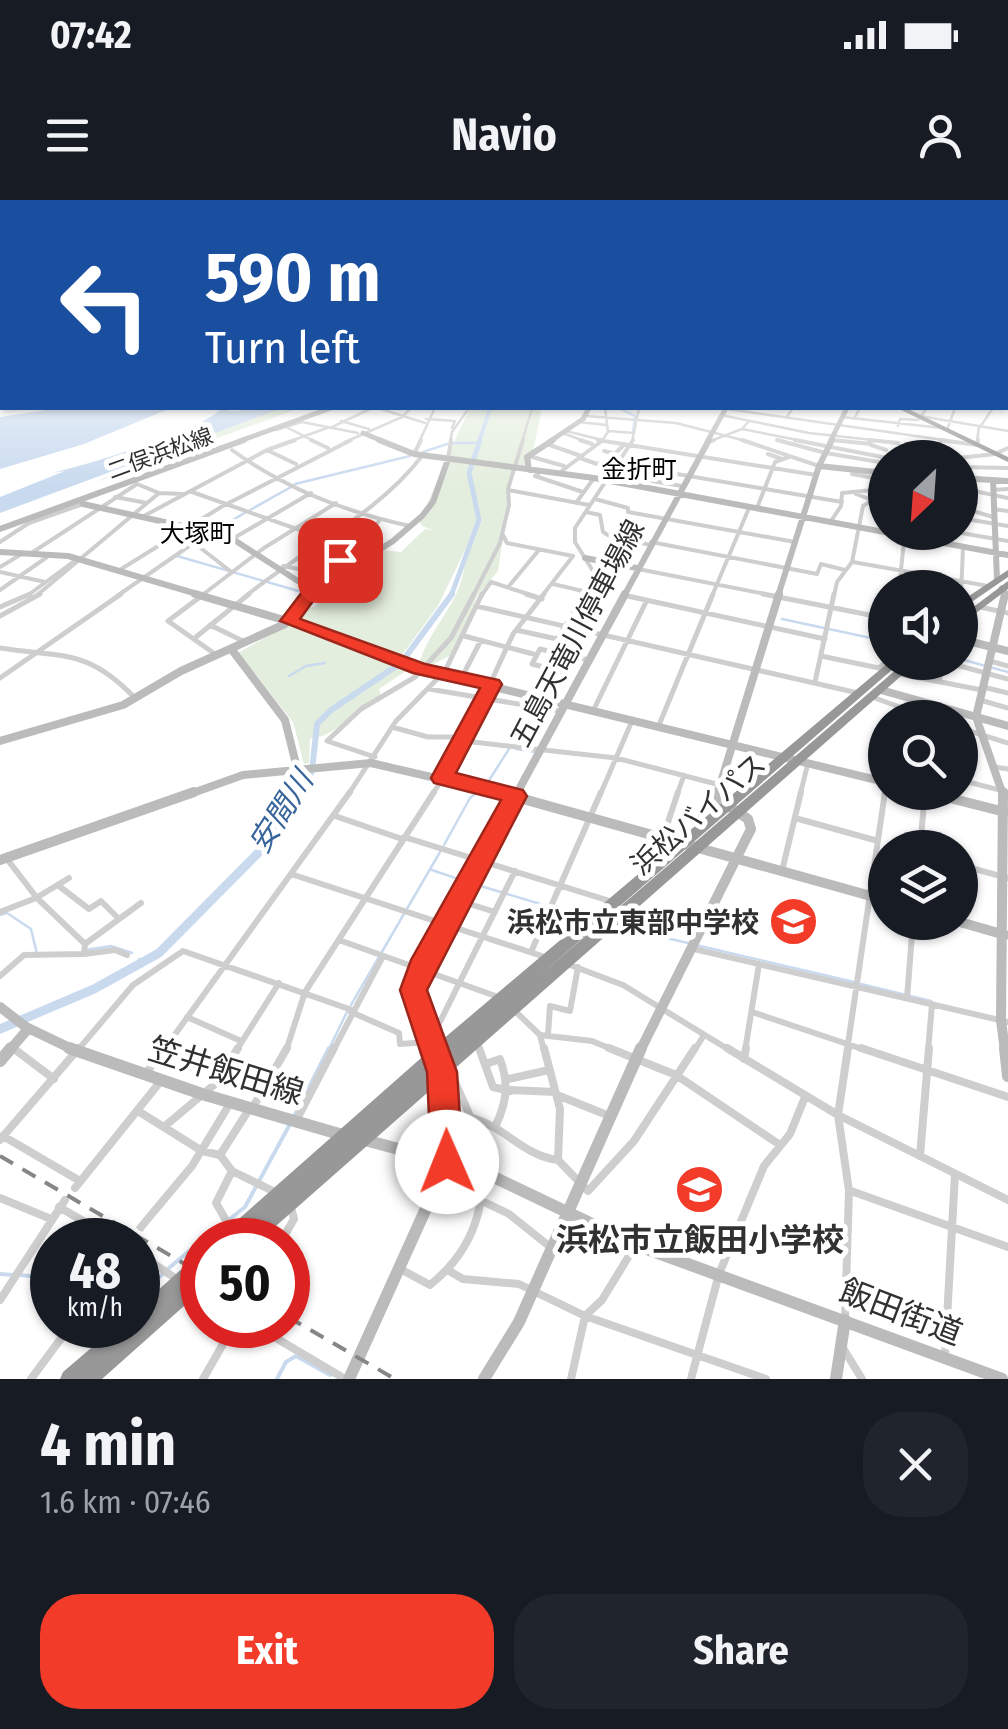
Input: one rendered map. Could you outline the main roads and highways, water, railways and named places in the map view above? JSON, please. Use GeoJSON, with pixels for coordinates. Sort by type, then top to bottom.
{"type":"FeatureCollection","features":[{"type":"Feature","properties":{"kind":"highway"},"geometry":{"type":"LineString","coordinates":[[906,410],[946,426],[1008,460]]}},
{"type":"Feature","properties":{"kind":"highway"},"geometry":{"type":"LineString","coordinates":[[978,605],[1002,590],[1008,573]]}},
{"type":"Feature","properties":{"kind":"highway"},"geometry":{"type":"LineString","coordinates":[[978,600],[1002,590]]}},
{"type":"Feature","properties":{"kind":"highway","name":"浜松バイパス"},"geometry":{"type":"LineString","coordinates":[[262,1218],[363,1140],[438,1060],[477,1042],[550,958],[684,844],[798,760],[884,680]]}},
{"type":"Feature","properties":{"kind":"highway","name":"浜松バイパス"},"geometry":{"type":"LineString","coordinates":[[286,1198],[345,1136],[438,1060],[508,1004],[572,966],[702,848],[733,810]]}},
{"type":"Feature","properties":{"kind":"highway"},"geometry":{"type":"LineString","coordinates":[[86,1379],[180,1297]]}},
{"type":"Feature","properties":{"kind":"highway"},"geometry":{"type":"LineString","coordinates":[[70,1379],[106,1348]]}},
{"type":"Feature","properties":{"kind":"water"},"geometry":{"type":"Polygon","coordinates":[[[47,410],[166,410],[84,444],[0,469],[0,417],[47,410]]]}},
{"type":"Feature","properties":{"kind":"water"},"geometry":{"type":"Polygon","coordinates":[[[219,410],[277,410],[0,513],[0,497],[65,471],[52,473],[168,437],[219,410]]]}},
{"type":"Feature","properties":{"kind":"waterway","name":"安間川"},"geometry":{"type":"LineString","coordinates":[[479,442],[489,410]]}},
{"type":"Feature","properties":{"kind":"waterway"},"geometry":{"type":"LineString","coordinates":[[623,410],[635,416],[633,434]]}},
{"type":"Feature","properties":{"kind":"waterway","name":"安間川"},"geometry":{"type":"LineString","coordinates":[[451,595],[479,520],[469,473],[480,440]]}},
{"type":"Feature","properties":{"kind":"waterway"},"geometry":{"type":"LineString","coordinates":[[453,443],[479,443]]}},
{"type":"Feature","properties":{"kind":"waterway"},"geometry":{"type":"LineString","coordinates":[[423,452],[447,444]]}},
{"type":"Feature","properties":{"kind":"waterway"},"geometry":{"type":"LineString","coordinates":[[295,484],[410,456]]}},
{"type":"Feature","properties":{"kind":"waterway"},"geometry":{"type":"LineString","coordinates":[[250,510],[291,487]]}},
{"type":"Feature","properties":{"kind":"waterway"},"geometry":{"type":"LineString","coordinates":[[215,531],[246,512]]}},
{"type":"Feature","properties":{"kind":"waterway"},"geometry":{"type":"LineString","coordinates":[[177,556],[302,592]]}},
{"type":"Feature","properties":{"kind":"waterway","name":"安間川"},"geometry":{"type":"LineString","coordinates":[[300,795],[312,771],[317,724],[331,710],[401,663],[451,595]]}},
{"type":"Feature","properties":{"kind":"waterway"},"geometry":{"type":"LineString","coordinates":[[782,619],[868,637]]}},
{"type":"Feature","properties":{"kind":"waterway"},"geometry":{"type":"LineString","coordinates":[[289,676],[306,666],[325,663]]}},
{"type":"Feature","properties":{"kind":"waterway"},"geometry":{"type":"LineString","coordinates":[[978,664],[1008,672]]}},
{"type":"Feature","properties":{"kind":"waterway"},"geometry":{"type":"LineString","coordinates":[[486,785],[509,749]]}},
{"type":"Feature","properties":{"kind":"waterway"},"geometry":{"type":"LineString","coordinates":[[516,749],[535,752]]}},
{"type":"Feature","properties":{"kind":"waterway"},"geometry":{"type":"LineString","coordinates":[[444,845],[470,798],[480,790]]}},
{"type":"Feature","properties":{"kind":"waterway","name":"安間川"},"geometry":{"type":"LineString","coordinates":[[0,1029],[94,989],[159,953],[268,843],[301,792]]}},
{"type":"Feature","properties":{"kind":"waterway"},"geometry":{"type":"LineString","coordinates":[[351,1005],[440,852]]}},
{"type":"Feature","properties":{"kind":"waterway"},"geometry":{"type":"LineString","coordinates":[[432,870],[464,881]]}},
{"type":"Feature","properties":{"kind":"waterway"},"geometry":{"type":"LineString","coordinates":[[474,884],[547,906]]}},
{"type":"Feature","properties":{"kind":"waterway"},"geometry":{"type":"LineString","coordinates":[[555,909],[585,918]]}},
{"type":"Feature","properties":{"kind":"waterway"},"geometry":{"type":"LineString","coordinates":[[0,915],[7,913],[31,929],[37,954]]}},
{"type":"Feature","properties":{"kind":"waterway"},"geometry":{"type":"LineString","coordinates":[[622,928],[688,943]]}},
{"type":"Feature","properties":{"kind":"waterway"},"geometry":{"type":"LineString","coordinates":[[696,945],[854,982]]}},
{"type":"Feature","properties":{"kind":"waterway"},"geometry":{"type":"LineString","coordinates":[[85,950],[111,946],[132,953]]}},
{"type":"Feature","properties":{"kind":"waterway","name":"安間川"},"geometry":{"type":"LineString","coordinates":[[139,959],[143,963]]}},
{"type":"Feature","properties":{"kind":"waterway"},"geometry":{"type":"LineString","coordinates":[[861,984],[931,1001]]}},
{"type":"Feature","properties":{"kind":"waterway"},"geometry":{"type":"LineString","coordinates":[[328,1051],[347,1012]]}},
{"type":"Feature","properties":{"kind":"waterway"},"geometry":{"type":"LineString","coordinates":[[294,1117],[329,1048]]}},
{"type":"Feature","properties":{"kind":"waterway"},"geometry":{"type":"LineString","coordinates":[[231,1218],[245,1207],[290,1124]]}},
{"type":"Feature","properties":{"kind":"waterway"},"geometry":{"type":"LineString","coordinates":[[169,1268],[180,1259]]}},
{"type":"Feature","properties":{"kind":"waterway"},"geometry":{"type":"LineString","coordinates":[[0,1274],[13,1275]]}},
{"type":"Feature","properties":{"kind":"waterway"},"geometry":{"type":"LineString","coordinates":[[21,1275],[30,1276]]}},
{"type":"Feature","properties":{"kind":"waterway"},"geometry":{"type":"LineString","coordinates":[[277,1379],[286,1362],[296,1356],[330,1375]]}},
{"type":"Feature","properties":{"kind":"railway"},"geometry":{"type":"LineString","coordinates":[[0,1156],[180,1261]]}},
{"type":"Feature","properties":{"kind":"railway"},"geometry":{"type":"LineString","coordinates":[[310,1330],[395,1379]]}},
{"type":"Feature","properties":{"kind":"place","name":"浜松市立東部中学校"},"geometry":{"type":"Point","coordinates":[794,922]}},
{"type":"Feature","properties":{"kind":"place","name":"浜松市立飯田小学校"},"geometry":{"type":"Point","coordinates":[700,1190]}},
{"type":"Feature","properties":{"kind":"district","name":"金折町"},"geometry":{"type":"Point","coordinates":[639,469]}},
{"type":"Feature","properties":{"kind":"district","name":"大塚町"},"geometry":{"type":"Point","coordinates":[197,533]}}]}
